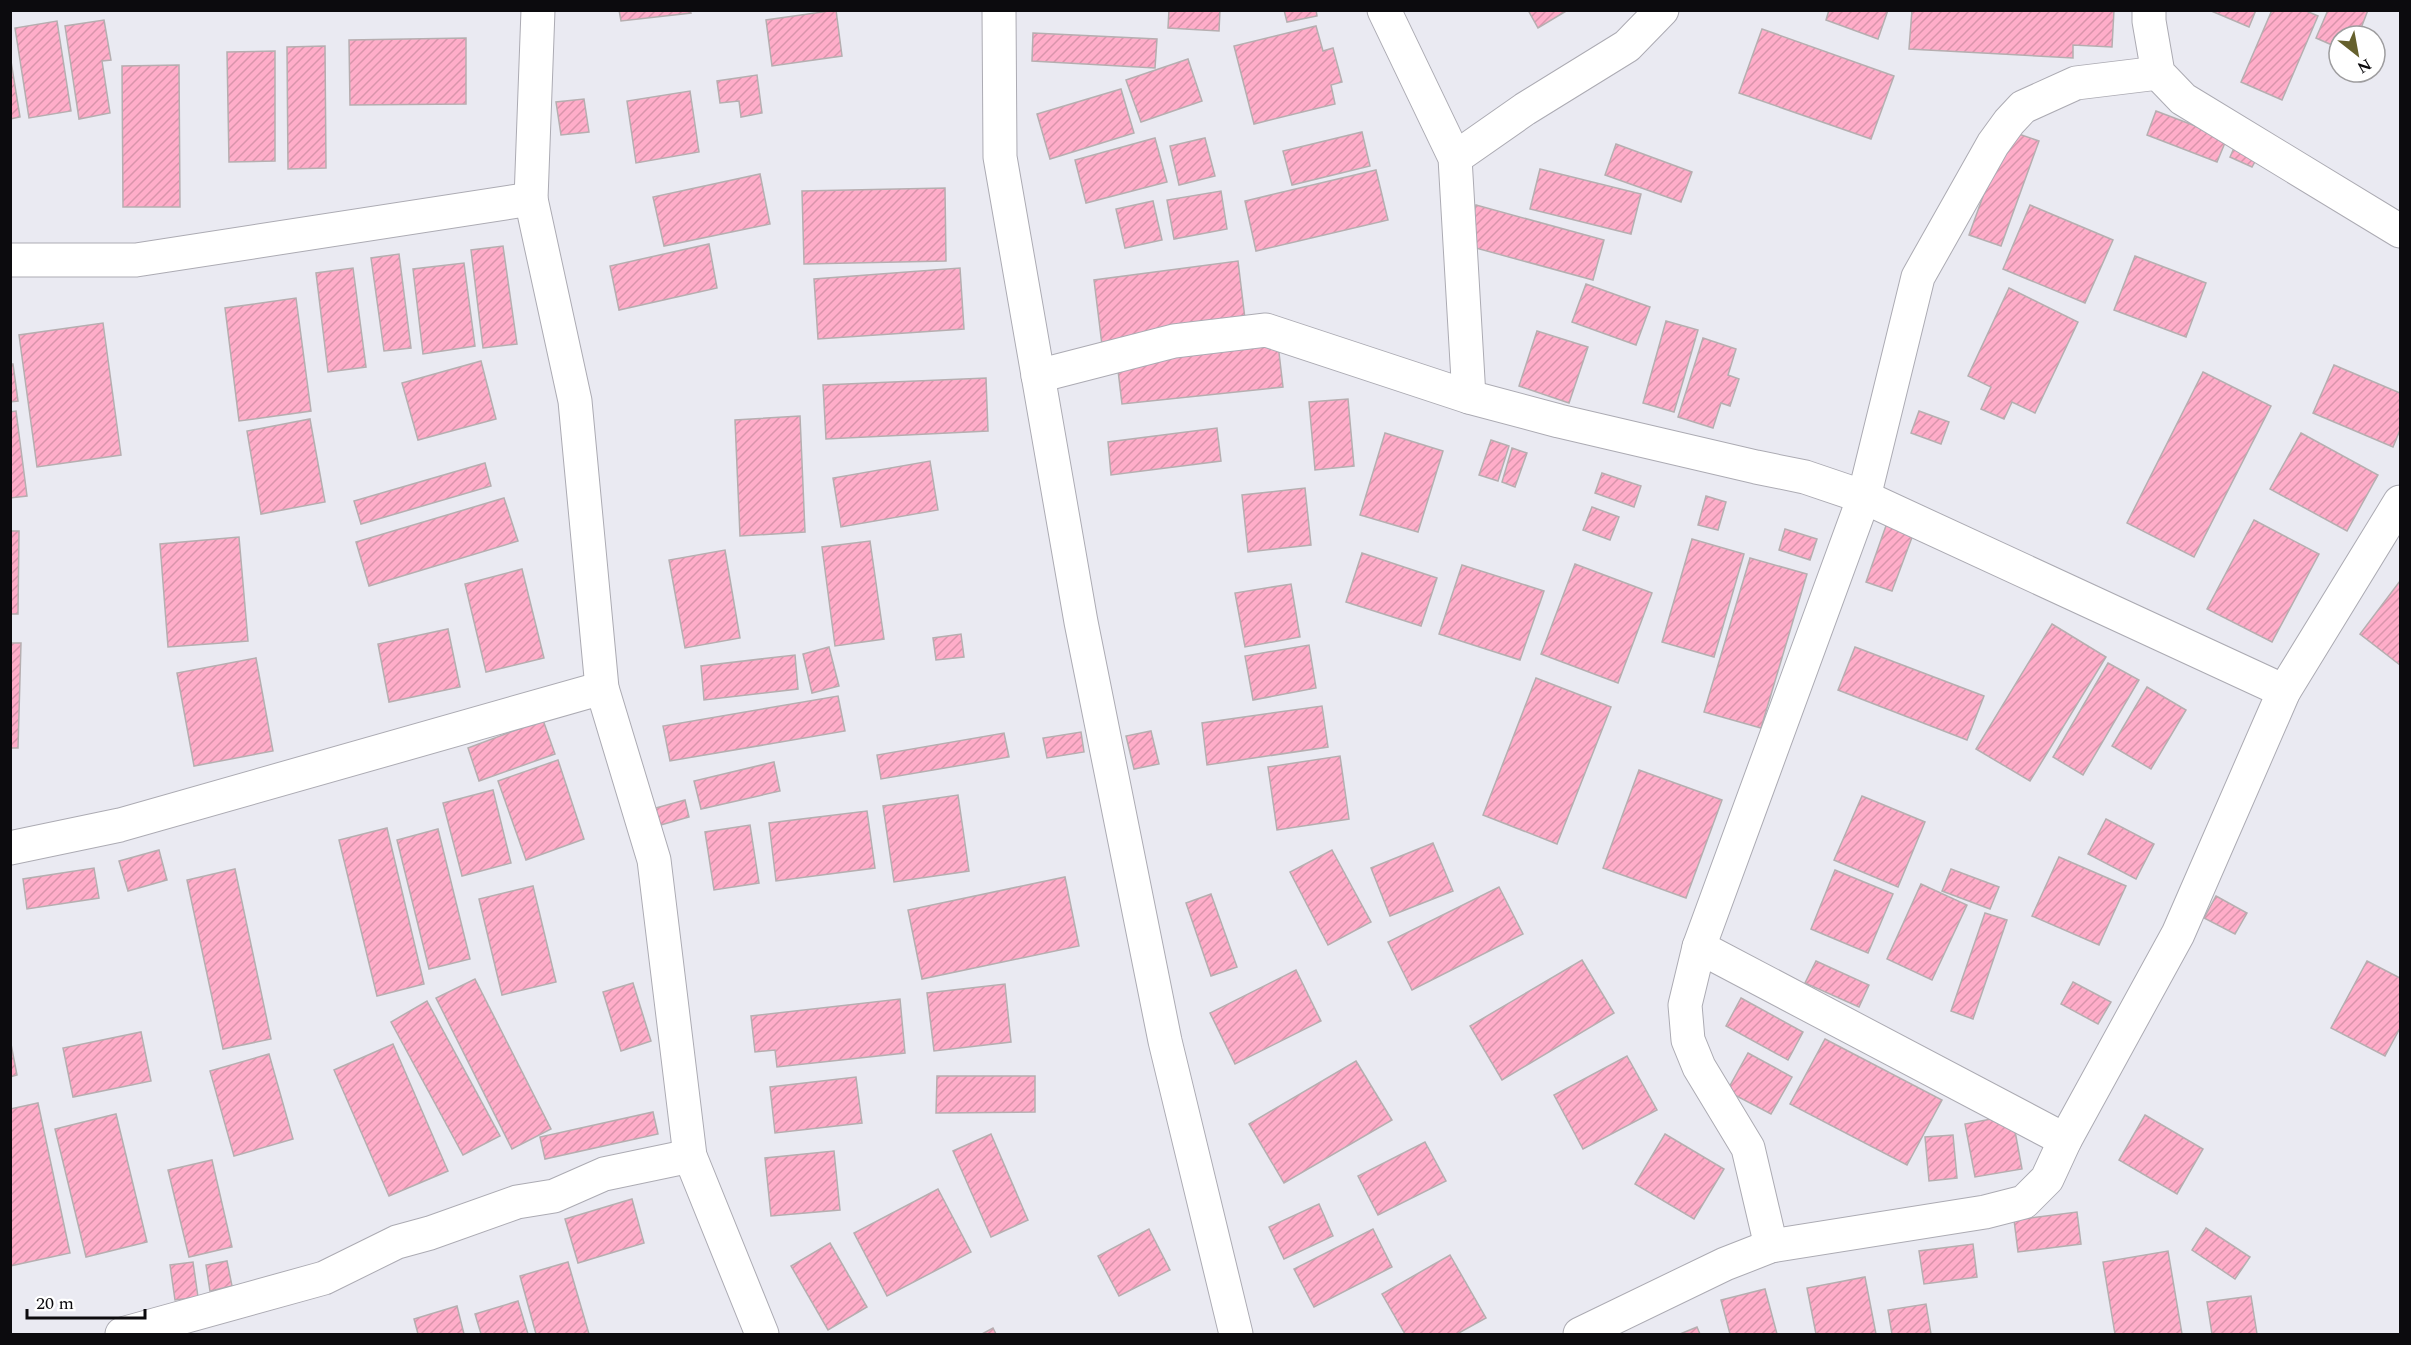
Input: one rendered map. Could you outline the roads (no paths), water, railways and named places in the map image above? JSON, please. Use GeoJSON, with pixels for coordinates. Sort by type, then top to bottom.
{"type":"FeatureCollection","features":[{"type":"Feature","properties":{"kind":"street"},"geometry":{"type":"LineString","coordinates":[[538,10],[531,199],[575,401],[602,688],[654,860],[690,1156],[762,1335]]}},
{"type":"Feature","properties":{"kind":"street"},"geometry":{"type":"LineString","coordinates":[[999,10],[1000,158],[1082,622],[1162,1029],[1236,1335]]}},
{"type":"Feature","properties":{"kind":"street"},"geometry":{"type":"LineString","coordinates":[[1384,10],[1455,158],[1469,397]]}},
{"type":"Feature","properties":{"kind":"street"},"geometry":{"type":"LineString","coordinates":[[1455,158],[1525,109],[1626,46],[1662,10]]}},
{"type":"Feature","properties":{"kind":"street"},"geometry":{"type":"LineString","coordinates":[[2149,10],[2158,73],[2183,99],[2400,231]]}},
{"type":"Feature","properties":{"kind":"street"},"geometry":{"type":"LineString","coordinates":[[1771,1246],[1748,1148],[1699,1067],[1688,1040],[1685,1005],[1699,947],[1863,497],[1918,278],[1993,144],[2009,122],[2024,108],[2076,83],[2158,73]]}},
{"type":"Feature","properties":{"kind":"street"},"geometry":{"type":"LineString","coordinates":[[10,260],[136,260],[531,199]]}},
{"type":"Feature","properties":{"kind":"street"},"geometry":{"type":"LineString","coordinates":[[1038,376],[1174,341],[1266,330],[1469,397],[1559,421],[1805,477],[1863,497],[2284,691]]}},
{"type":"Feature","properties":{"kind":"street"},"geometry":{"type":"LineString","coordinates":[[1580,1335],[1725,1264],[1771,1246],[1985,1212],[2024,1202],[2047,1179],[2065,1140],[2178,934],[2284,691],[2400,502]]}},
{"type":"Feature","properties":{"kind":"street"},"geometry":{"type":"LineString","coordinates":[[10,848],[120,825],[602,688]]}},
{"type":"Feature","properties":{"kind":"street"},"geometry":{"type":"LineString","coordinates":[[1699,947],[2065,1140]]}},
{"type":"Feature","properties":{"kind":"street"},"geometry":{"type":"LineString","coordinates":[[138,1333],[324,1278],[397,1242],[430,1233],[517,1202],[554,1196],[604,1174],[690,1156]]}}]}
